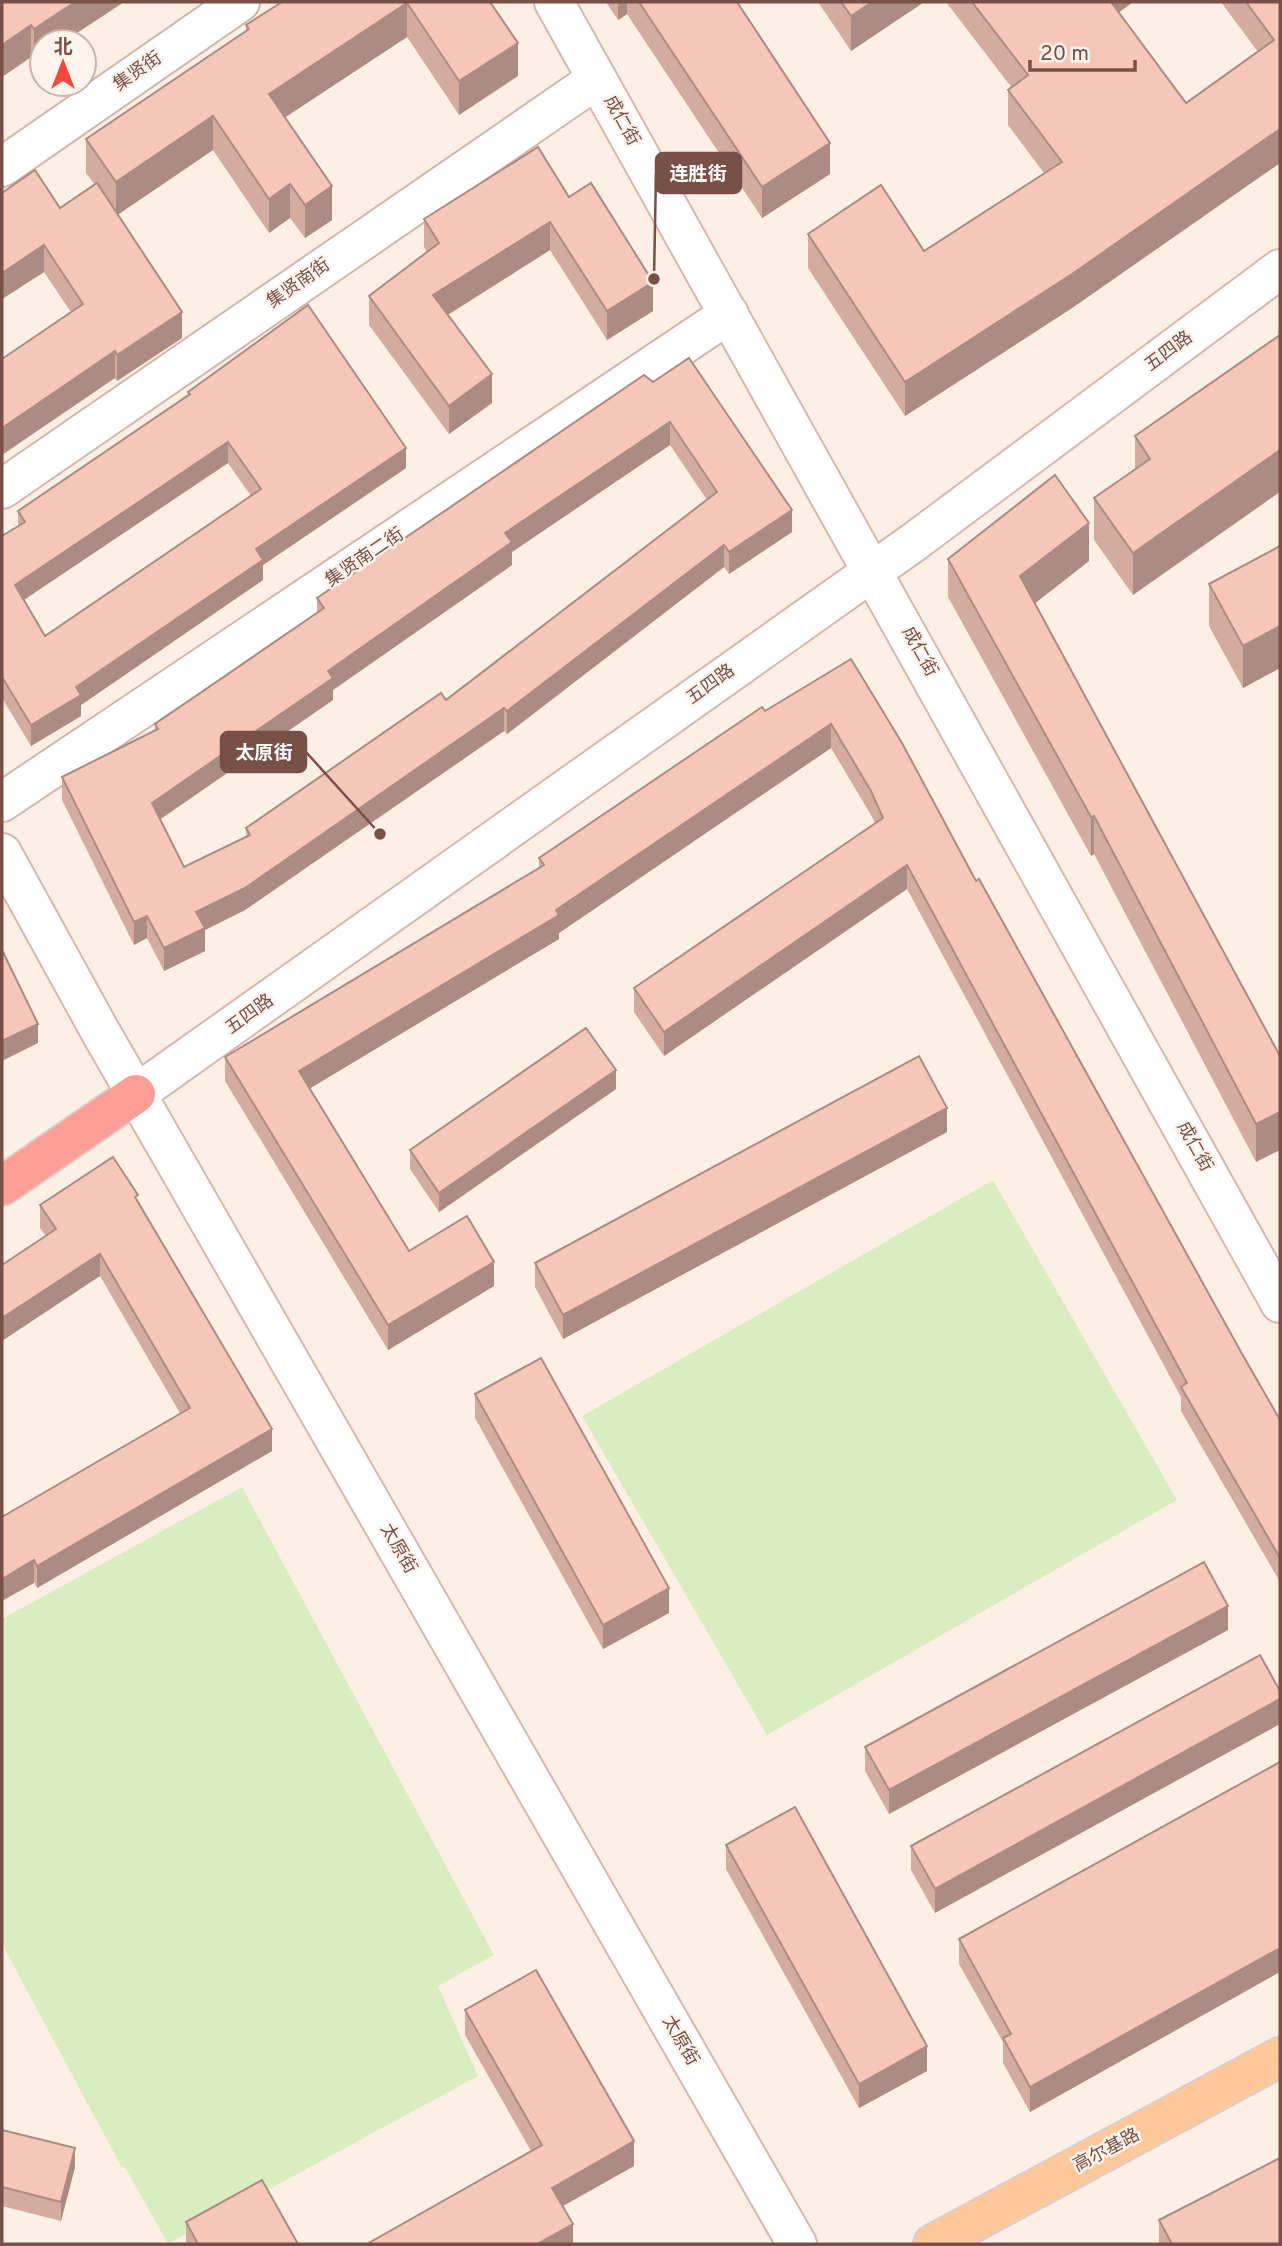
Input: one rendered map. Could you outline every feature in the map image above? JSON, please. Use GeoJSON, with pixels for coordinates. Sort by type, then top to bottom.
{"type":"FeatureCollection","features":[{"type":"Feature","properties":{"kind":"highway"},"geometry":{"type":"LineString","coordinates":[[2,1186],[136,1094]]}},
{"type":"Feature","properties":{"kind":"main road","name":"高尔基路"},"geometry":{"type":"LineString","coordinates":[[933,2244],[1280,2057]]}},
{"type":"Feature","properties":{"kind":"street","name":"集贤街"},"geometry":{"type":"LineString","coordinates":[[2,167],[240,2]]}},
{"type":"Feature","properties":{"kind":"street","name":"成仁街"},"geometry":{"type":"LineString","coordinates":[[554,2],[874,570],[1280,1303]]}},
{"type":"Feature","properties":{"kind":"street","name":"集贤南街"},"geometry":{"type":"LineString","coordinates":[[2,489],[597,79]]}},
{"type":"Feature","properties":{"kind":"street","name":"五四路"},"geometry":{"type":"LineString","coordinates":[[136,1094],[874,570],[1280,269]]}},
{"type":"Feature","properties":{"kind":"street","name":"集贤南二街"},"geometry":{"type":"LineString","coordinates":[[2,802],[729,314]]}},
{"type":"Feature","properties":{"kind":"street","name":"太原街"},"geometry":{"type":"LineString","coordinates":[[2,853],[136,1094],[797,2244]]}},
{"type":"Feature","properties":{"kind":"green space"},"geometry":{"type":"Polygon","coordinates":[[[993,1180],[1177,1500],[767,1735],[582,1416],[993,1180]]]}},
{"type":"Feature","properties":{"kind":"green space"},"geometry":{"type":"Polygon","coordinates":[[[242,1487],[494,1955],[438,1986],[478,2076],[168,2244],[125,2167],[122,2168],[2,1944],[2,1619],[242,1487]]]}},
{"type":"Feature","properties":{"kind":"building"},"geometry":{"type":"Polygon","coordinates":[[[2,2],[75,2],[36,28],[31,25],[2,45],[2,2]]]}},
{"type":"Feature","properties":{"kind":"building"},"geometry":{"type":"Polygon","coordinates":[[[282,2],[490,2],[518,43],[459,81],[407,3],[269,94],[332,186],[305,205],[290,184],[269,199],[213,116],[116,182],[86,139],[249,29],[246,25],[282,2]]]}},
{"type":"Feature","properties":{"kind":"building"},"geometry":{"type":"Polygon","coordinates":[[[639,2],[737,2],[830,143],[762,187],[639,2]]]}},
{"type":"Feature","properties":{"kind":"building"},"geometry":{"type":"Polygon","coordinates":[[[841,2],[872,2],[851,16],[841,2]]]}},
{"type":"Feature","properties":{"kind":"building"},"geometry":{"type":"Polygon","coordinates":[[[972,2],[1111,2],[1186,103],[1274,40],[1246,2],[1280,2],[1280,129],[1072,274],[905,382],[808,234],[881,185],[924,251],[1062,162],[1008,90],[1028,75],[972,2]]]}},
{"type":"Feature","properties":{"kind":"building"},"geometry":{"type":"Polygon","coordinates":[[[538,147],[569,197],[591,183],[653,282],[607,311],[550,222],[433,295],[492,374],[449,406],[369,296],[439,243],[424,219],[538,147]]]}},
{"type":"Feature","properties":{"kind":"building"},"geometry":{"type":"Polygon","coordinates":[[[35,170],[60,208],[97,183],[182,312],[117,355],[115,351],[2,428],[2,359],[83,304],[44,245],[2,273],[2,193],[35,170]]]}},
{"type":"Feature","properties":{"kind":"building"},"geometry":{"type":"Polygon","coordinates":[[[308,305],[406,448],[256,549],[263,560],[76,687],[81,695],[31,725],[2,677],[2,536],[25,522],[18,511],[190,394],[188,392],[308,305]],[[228,442],[15,585],[45,636],[261,489],[228,442]]]}},
{"type":"Feature","properties":{"kind":"building"},"geometry":{"type":"Polygon","coordinates":[[[1280,335],[1280,450],[1133,553],[1094,498],[1150,459],[1135,436],[1280,335]]]}},
{"type":"Feature","properties":{"kind":"building"},"geometry":{"type":"Polygon","coordinates":[[[689,358],[792,510],[729,552],[724,545],[507,711],[504,708],[245,888],[196,912],[205,928],[164,948],[147,916],[134,922],[62,777],[158,729],[155,724],[324,608],[317,598],[644,375],[653,382],[689,358]],[[670,422],[505,533],[512,542],[328,671],[333,678],[152,803],[184,867],[250,835],[246,828],[441,693],[446,700],[717,492],[670,422]]]}},
{"type":"Feature","properties":{"kind":"building"},"geometry":{"type":"Polygon","coordinates":[[[1055,475],[1089,523],[1020,576],[1280,1056],[1280,1112],[1256,1124],[1094,816],[1091,817],[948,559],[1055,475]]]}},
{"type":"Feature","properties":{"kind":"building"},"geometry":{"type":"Polygon","coordinates":[[[1280,546],[1280,626],[1243,646],[1209,584],[1280,546]]]}},
{"type":"Feature","properties":{"kind":"building"},"geometry":{"type":"Polygon","coordinates":[[[851,659],[902,743],[976,881],[979,879],[1280,1420],[1280,1558],[1181,1387],[1187,1383],[907,865],[664,1032],[634,988],[883,818],[871,791],[831,724],[556,910],[559,915],[299,1071],[409,1251],[467,1216],[494,1262],[388,1325],[225,1057],[544,865],[539,858],[762,707],[765,711],[851,659]]]}},
{"type":"Feature","properties":{"kind":"building"},"geometry":{"type":"Polygon","coordinates":[[[2,950],[38,1024],[2,1041],[2,950]]]}},
{"type":"Feature","properties":{"kind":"building"},"geometry":{"type":"Polygon","coordinates":[[[586,1028],[616,1070],[439,1193],[410,1150],[586,1028]]]}},
{"type":"Feature","properties":{"kind":"building"},"geometry":{"type":"Polygon","coordinates":[[[919,1056],[947,1108],[563,1315],[535,1263],[919,1056]]]}},
{"type":"Feature","properties":{"kind":"building"},"geometry":{"type":"Polygon","coordinates":[[[113,1157],[138,1195],[135,1197],[272,1429],[37,1566],[34,1560],[2,1579],[2,1517],[190,1408],[100,1254],[2,1318],[2,1265],[56,1229],[40,1205],[113,1157]]]}},
{"type":"Feature","properties":{"kind":"building"},"geometry":{"type":"Polygon","coordinates":[[[541,1358],[669,1588],[603,1625],[475,1394],[541,1358]]]}},
{"type":"Feature","properties":{"kind":"building"},"geometry":{"type":"Polygon","coordinates":[[[1204,1562],[1228,1606],[889,1790],[865,1747],[1204,1562]]]}},
{"type":"Feature","properties":{"kind":"building"},"geometry":{"type":"Polygon","coordinates":[[[1260,1655],[1280,1691],[1280,1699],[935,1889],[911,1846],[1260,1655]]]}},
{"type":"Feature","properties":{"kind":"building"},"geometry":{"type":"Polygon","coordinates":[[[1280,1762],[1280,1948],[1030,2087],[1003,2038],[1011,2034],[959,1939],[1280,1762]]]}},
{"type":"Feature","properties":{"kind":"building"},"geometry":{"type":"Polygon","coordinates":[[[795,1807],[927,2046],[859,2084],[726,1845],[795,1807]]]}},
{"type":"Feature","properties":{"kind":"building"},"geometry":{"type":"Polygon","coordinates":[[[536,1970],[634,2141],[552,2188],[573,2224],[537,2244],[367,2244],[542,2145],[465,2010],[536,1970]]]}},
{"type":"Feature","properties":{"kind":"building"},"geometry":{"type":"Polygon","coordinates":[[[2,2130],[75,2148],[61,2202],[2,2187],[2,2130]]]}},
{"type":"Feature","properties":{"kind":"building"},"geometry":{"type":"Polygon","coordinates":[[[1280,2158],[1280,2244],[1172,2244],[1159,2220],[1280,2158]]]}},
{"type":"Feature","properties":{"kind":"building"},"geometry":{"type":"Polygon","coordinates":[[[262,2180],[298,2244],[198,2244],[186,2222],[262,2180]]]}},
{"type":"Feature","properties":{"kind":"place","name":"连胜街"},"geometry":{"type":"Point","coordinates":[654,279]}},
{"type":"Feature","properties":{"kind":"place","name":"太原街"},"geometry":{"type":"Point","coordinates":[380,834]}}]}
